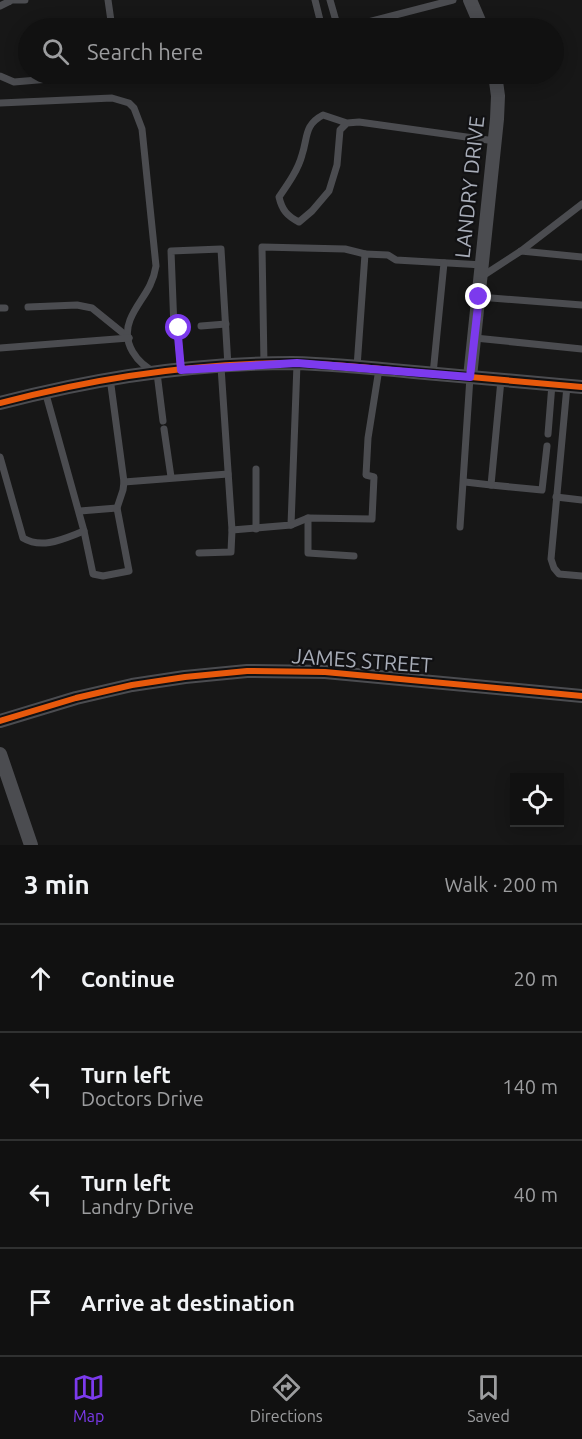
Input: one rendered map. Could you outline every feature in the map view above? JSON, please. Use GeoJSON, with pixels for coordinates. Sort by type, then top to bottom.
{"type":"FeatureCollection","features":[{"type":"Feature","properties":{"kind":"street"},"geometry":{"type":"LineString","coordinates":[[470,0],[478,18]]}},
{"type":"Feature","properties":{"kind":"street","name":"LANDRY DRIVE"},"geometry":{"type":"LineString","coordinates":[[470,377],[495,141],[498,106],[496,84]]}},
{"type":"Feature","properties":{"kind":"street"},"geometry":{"type":"LineString","coordinates":[[0,403],[110,378],[225,366],[297,363],[582,387]]}},
{"type":"Feature","properties":{"kind":"street","name":"JAMES STREET"},"geometry":{"type":"LineString","coordinates":[[0,721],[76,698],[132,686],[185,677],[247,671],[325,672],[582,696]]}},
{"type":"Feature","properties":{"kind":"street"},"geometry":{"type":"LineString","coordinates":[[0,754],[31,845]]}},
{"type":"Feature","properties":{"kind":"lane"},"geometry":{"type":"LineString","coordinates":[[0,6],[10,1],[25,0]]}},
{"type":"Feature","properties":{"kind":"lane"},"geometry":{"type":"LineString","coordinates":[[108,0],[111,18]]}},
{"type":"Feature","properties":{"kind":"lane"},"geometry":{"type":"LineString","coordinates":[[315,0],[320,18]]}},
{"type":"Feature","properties":{"kind":"lane"},"geometry":{"type":"LineString","coordinates":[[330,0],[335,18]]}},
{"type":"Feature","properties":{"kind":"lane"},"geometry":{"type":"LineString","coordinates":[[379,18],[431,3],[453,0]]}},
{"type":"Feature","properties":{"kind":"lane"},"geometry":{"type":"LineString","coordinates":[[0,76],[18,82]]}},
{"type":"Feature","properties":{"kind":"lane"},"geometry":{"type":"LineString","coordinates":[[0,102],[103,97],[119,99],[134,108],[142,129],[156,266],[153,280],[130,319],[129,338],[131,350],[138,361],[157,373],[171,477]]}},
{"type":"Feature","properties":{"kind":"lane"},"geometry":{"type":"LineString","coordinates":[[347,123],[340,130],[337,165],[329,191],[299,222],[290,218],[282,208],[279,196],[291,180],[302,155],[305,137],[312,121],[323,115],[347,123],[359,122],[495,141]]}},
{"type":"Feature","properties":{"kind":"lane"},"geometry":{"type":"LineString","coordinates":[[264,364],[262,248],[345,249],[365,254],[388,255],[396,260],[444,263],[482,271],[520,251],[582,205]]}},
{"type":"Feature","properties":{"kind":"lane"},"geometry":{"type":"LineString","coordinates":[[181,370],[178,336],[174,328],[171,251],[221,249],[226,324],[225,366],[231,552],[199,553]]}},
{"type":"Feature","properties":{"kind":"lane"},"geometry":{"type":"LineString","coordinates":[[520,251],[582,257]]}},
{"type":"Feature","properties":{"kind":"lane"},"geometry":{"type":"LineString","coordinates":[[357,367],[365,254]]}},
{"type":"Feature","properties":{"kind":"lane"},"geometry":{"type":"LineString","coordinates":[[434,374],[444,263]]}},
{"type":"Feature","properties":{"kind":"lane"},"geometry":{"type":"LineString","coordinates":[[479,297],[582,304]]}},
{"type":"Feature","properties":{"kind":"lane"},"geometry":{"type":"LineString","coordinates":[[28,307],[77,304],[92,308],[129,338]]}},
{"type":"Feature","properties":{"kind":"lane"},"geometry":{"type":"LineString","coordinates":[[201,326],[226,324]]}},
{"type":"Feature","properties":{"kind":"lane"},"geometry":{"type":"LineString","coordinates":[[174,328],[183,327]]}},
{"type":"Feature","properties":{"kind":"lane"},"geometry":{"type":"LineString","coordinates":[[0,348],[129,338]]}},
{"type":"Feature","properties":{"kind":"lane"},"geometry":{"type":"LineString","coordinates":[[475,338],[582,349]]}},
{"type":"Feature","properties":{"kind":"lane"},"geometry":{"type":"LineString","coordinates":[[291,525],[297,363]]}},
{"type":"Feature","properties":{"kind":"lane"},"geometry":{"type":"LineString","coordinates":[[232,530],[256,530],[291,525],[308,518],[372,519],[374,477],[366,475],[367,447],[379,369]]}},
{"type":"Feature","properties":{"kind":"lane"},"geometry":{"type":"LineString","coordinates":[[460,526],[465,482],[470,377]]}},
{"type":"Feature","properties":{"kind":"lane"},"geometry":{"type":"LineString","coordinates":[[45,391],[80,512],[93,574],[104,576],[129,571],[117,508],[124,482],[110,378]]}},
{"type":"Feature","properties":{"kind":"lane"},"geometry":{"type":"LineString","coordinates":[[491,485],[501,380]]}},
{"type":"Feature","properties":{"kind":"lane"},"geometry":{"type":"LineString","coordinates":[[548,434],[552,384]]}},
{"type":"Feature","properties":{"kind":"lane"},"geometry":{"type":"LineString","coordinates":[[567,386],[552,564],[559,574],[582,576]]}},
{"type":"Feature","properties":{"kind":"lane"},"geometry":{"type":"LineString","coordinates":[[542,490],[547,446]]}},
{"type":"Feature","properties":{"kind":"lane"},"geometry":{"type":"LineString","coordinates":[[0,457],[23,538],[43,544],[84,531]]}},
{"type":"Feature","properties":{"kind":"lane"},"geometry":{"type":"LineString","coordinates":[[256,469],[256,530]]}},
{"type":"Feature","properties":{"kind":"lane"},"geometry":{"type":"LineString","coordinates":[[124,482],[228,474]]}},
{"type":"Feature","properties":{"kind":"lane"},"geometry":{"type":"LineString","coordinates":[[465,482],[542,490],[582,500]]}},
{"type":"Feature","properties":{"kind":"lane"},"geometry":{"type":"LineString","coordinates":[[80,512],[117,508]]}},
{"type":"Feature","properties":{"kind":"lane"},"geometry":{"type":"LineString","coordinates":[[308,518],[308,553],[354,556]]}},
{"type":"Feature","properties":{"kind":"cycle path"},"geometry":{"type":"LineString","coordinates":[[0,403],[108,379],[182,369],[255,364],[338,365],[582,387]]}},
{"type":"Feature","properties":{"kind":"cycle path"},"geometry":{"type":"LineString","coordinates":[[0,721],[76,698],[132,685],[247,671],[325,672],[582,696]]}},
{"type":"Feature","properties":{"kind":"route"},"geometry":{"type":"LineString","coordinates":[[179,328],[174,328],[178,336],[181,370],[297,363],[470,377],[479,297]]}}]}
